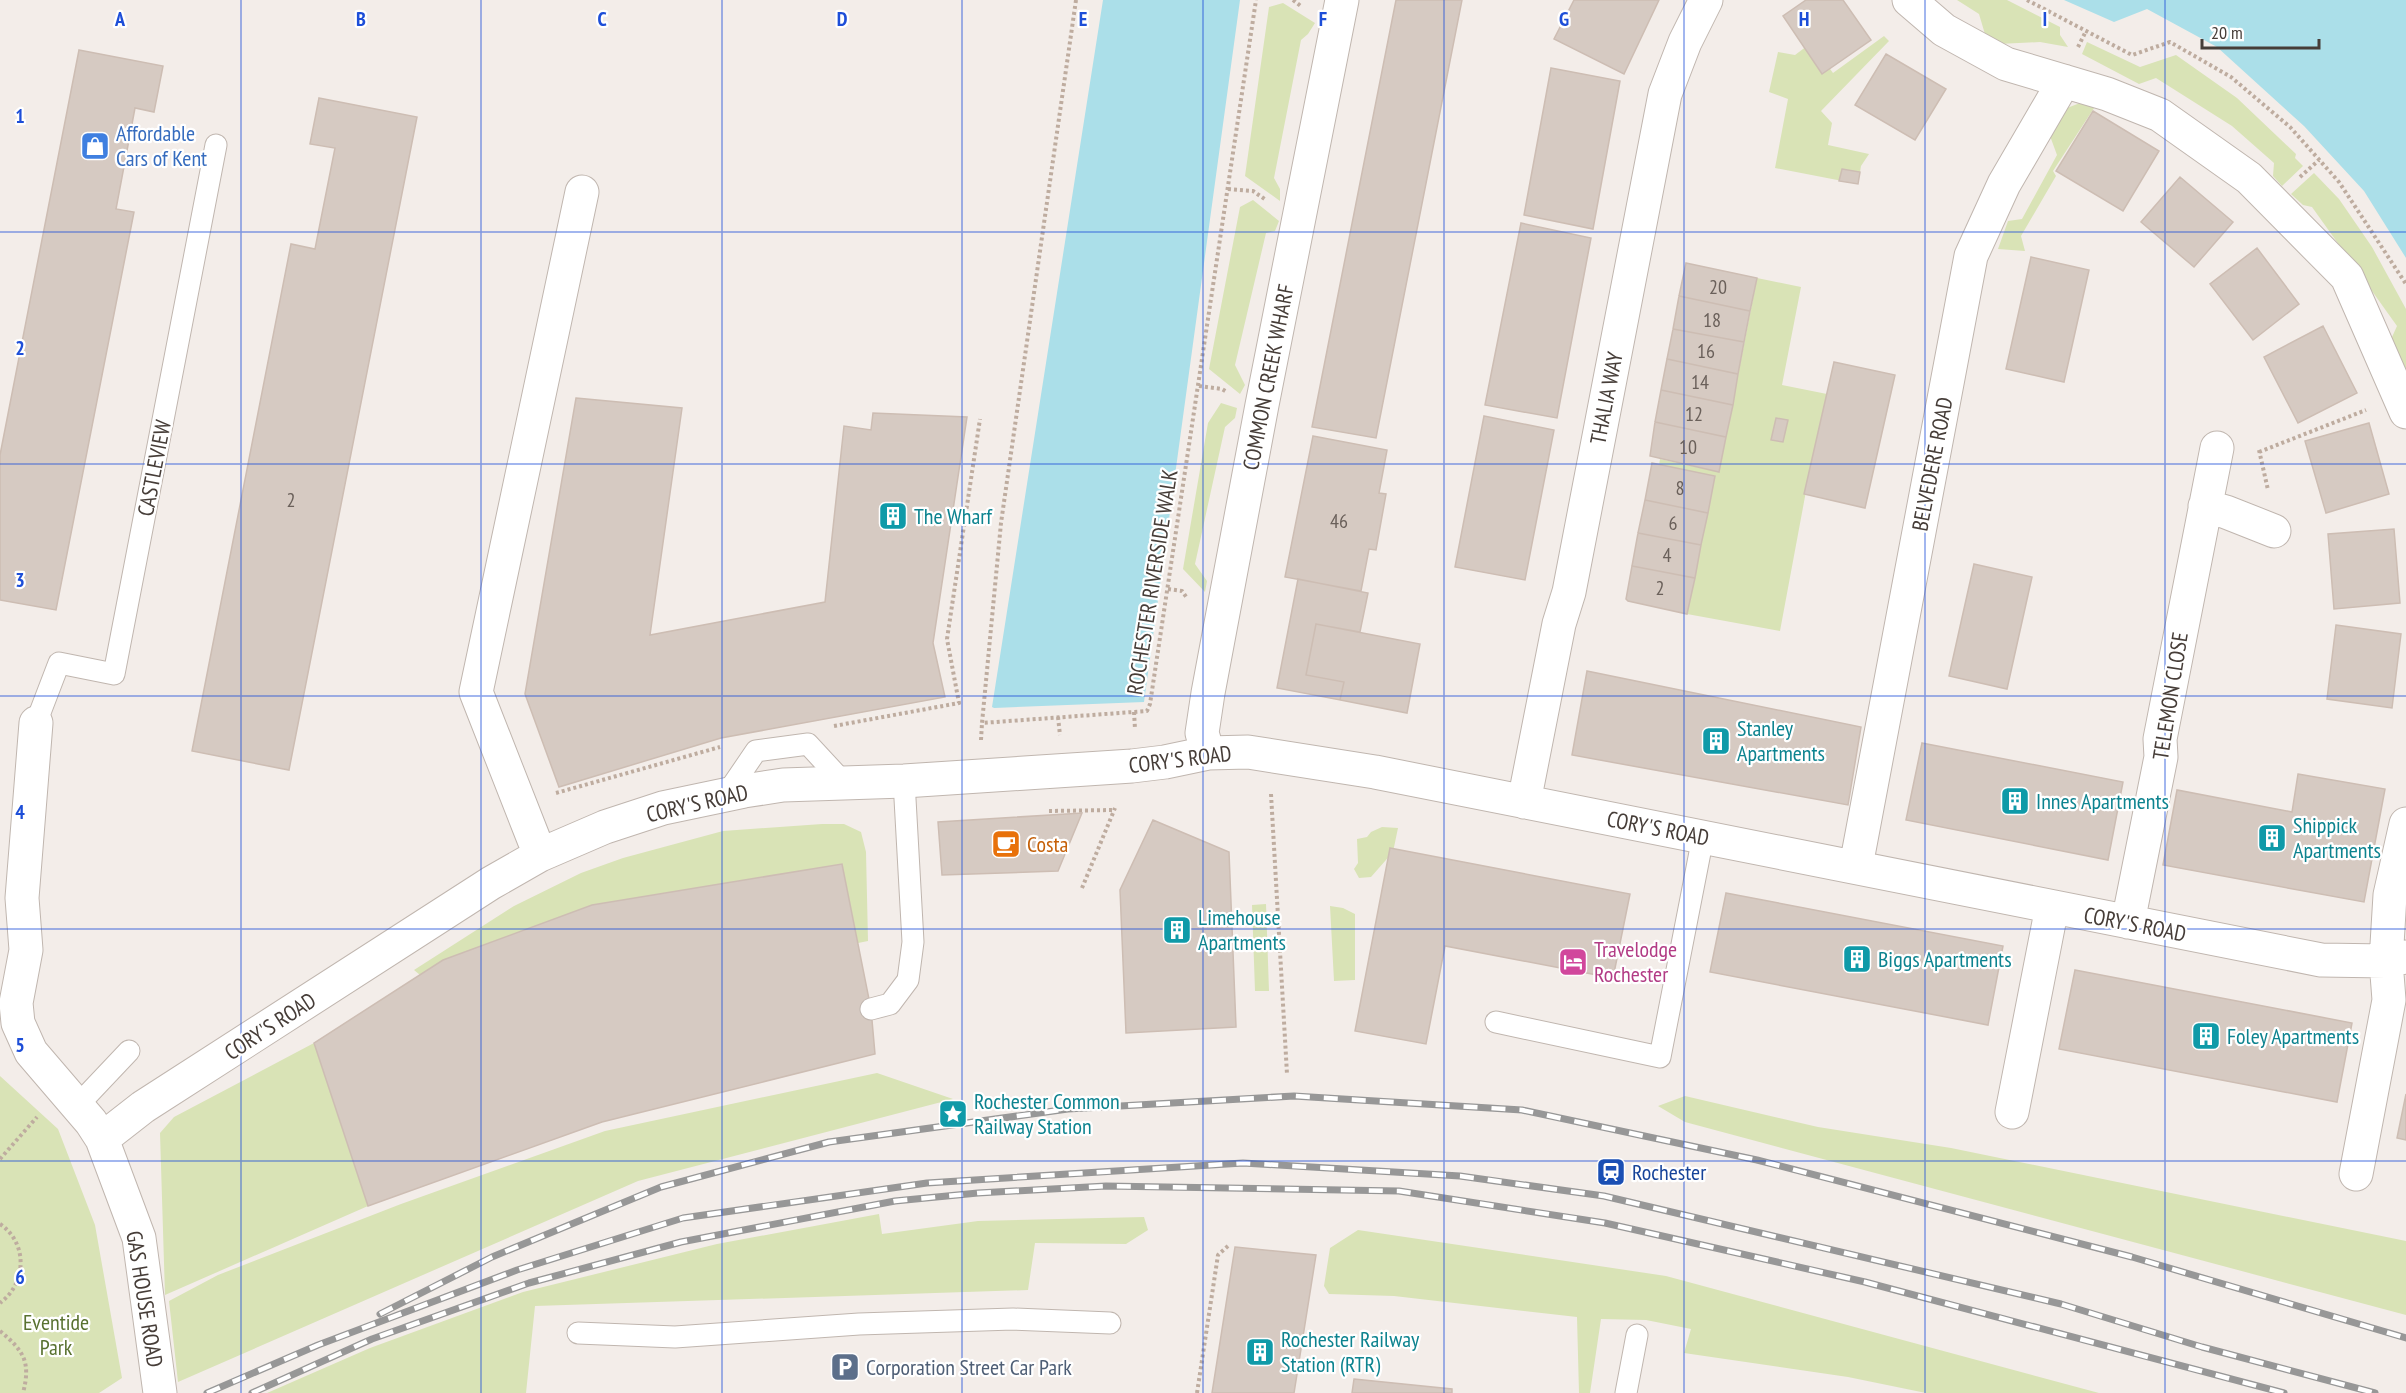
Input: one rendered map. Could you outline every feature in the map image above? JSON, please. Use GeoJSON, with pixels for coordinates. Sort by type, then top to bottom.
{"type":"FeatureCollection","features":[{"type":"Feature","properties":{"kind":"street","name":"COMMON CREEK WHARF"},"geometry":{"type":"LineString","coordinates":[[1209,753],[1202,733],[1208,693],[1342,0]]}},
{"type":"Feature","properties":{"kind":"street","name":"THALIA WAY"},"geometry":{"type":"LineString","coordinates":[[1524,802],[1559,624],[1569,592],[1665,94],[1685,42],[1706,0]]}},
{"type":"Feature","properties":{"kind":"street"},"geometry":{"type":"LineString","coordinates":[[1909,0],[1944,30],[2006,64],[2107,94],[2160,115],[2250,178],[2347,278],[2402,405]]}},
{"type":"Feature","properties":{"kind":"street","name":"BELVEDERE ROAD"},"geometry":{"type":"LineString","coordinates":[[1856,866],[1971,256],[2004,184],[2064,81]]}},
{"type":"Feature","properties":{"kind":"street"},"geometry":{"type":"LineString","coordinates":[[540,855],[476,692],[582,192]]}},
{"type":"Feature","properties":{"kind":"street","name":"TELEMON CLOSE"},"geometry":{"type":"LineString","coordinates":[[2128,922],[2161,758],[2160,740],[2217,448]]}},
{"type":"Feature","properties":{"kind":"street"},"geometry":{"type":"LineString","coordinates":[[2205,506],[2274,531]]}},
{"type":"Feature","properties":{"kind":"street","name":"GAS HOUSE ROAD"},"geometry":{"type":"LineString","coordinates":[[36,723],[22,898],[26,950],[9,1021],[31,1053],[102,1139],[139,1238],[160,1393]]}},
{"type":"Feature","properties":{"kind":"street","name":"CORY'S ROAD"},"geometry":{"type":"LineString","coordinates":[[102,1139],[143,1107],[491,883],[540,855],[605,827],[663,808],[783,785],[904,781],[1132,766],[1209,753],[1269,754],[1375,772],[1856,866],[2321,960],[2396,959]]}},
{"type":"Feature","properties":{"kind":"street"},"geometry":{"type":"LineString","coordinates":[[2356,1174],[2396,959],[2390,895],[2406,824]]}},
{"type":"Feature","properties":{"kind":"street"},"geometry":{"type":"LineString","coordinates":[[2012,1112],[2052,907]]}},
{"type":"Feature","properties":{"kind":"lane","name":"CASTLEVIEW"},"geometry":{"type":"LineString","coordinates":[[36,723],[59,663],[114,674],[216,145]]}},
{"type":"Feature","properties":{"kind":"lane"},"geometry":{"type":"LineString","coordinates":[[872,1009],[890,1005],[908,980],[913,942],[904,781]]}},
{"type":"Feature","properties":{"kind":"lane"},"geometry":{"type":"LineString","coordinates":[[1496,1022],[1660,1057],[1703,837]]}},
{"type":"Feature","properties":{"kind":"lane"},"geometry":{"type":"LineString","coordinates":[[69,1097],[129,1051]]}},
{"type":"Feature","properties":{"kind":"lane"},"geometry":{"type":"LineString","coordinates":[[578,1333],[675,1337],[859,1324],[1013,1319],[1110,1323]]}},
{"type":"Feature","properties":{"kind":"lane"},"geometry":{"type":"LineString","coordinates":[[1626,1393],[1636,1335]]}},
{"type":"Feature","properties":{"kind":"path","name":"ROCHESTER RIVERSIDE WALK"},"geometry":{"type":"LineString","coordinates":[[1076,0],[1001,523],[982,723],[1147,711],[1150,704],[1256,0]]}},
{"type":"Feature","properties":{"kind":"path"},"geometry":{"type":"LineString","coordinates":[[2027,0],[2132,55],[2170,42],[2231,77],[2290,127],[2338,182],[2406,284]]}},
{"type":"Feature","properties":{"kind":"path"},"geometry":{"type":"LineString","coordinates":[[2295,183],[2319,160]]}},
{"type":"Feature","properties":{"kind":"path"},"geometry":{"type":"LineString","coordinates":[[1228,189],[1254,191],[1267,201]]}},
{"type":"Feature","properties":{"kind":"path","name":"COMMON CREEK WHARF"},"geometry":{"type":"LineString","coordinates":[[1199,386],[1224,391]]}},
{"type":"Feature","properties":{"kind":"path"},"geometry":{"type":"LineString","coordinates":[[2217,448],[2258,450],[2259,452],[2402,405]]}},
{"type":"Feature","properties":{"kind":"path"},"geometry":{"type":"LineString","coordinates":[[960,703],[948,639],[980,419]]}},
{"type":"Feature","properties":{"kind":"path"},"geometry":{"type":"LineString","coordinates":[[2259,452],[2270,496]]}},
{"type":"Feature","properties":{"kind":"path"},"geometry":{"type":"LineString","coordinates":[[1134,712],[1134,721]]}},
{"type":"Feature","properties":{"kind":"path"},"geometry":{"type":"LineString","coordinates":[[1269,754],[1287,1074]]}},
{"type":"Feature","properties":{"kind":"path"},"geometry":{"type":"LineString","coordinates":[[1082,888],[1132,766]]}},
{"type":"Feature","properties":{"kind":"path"},"geometry":{"type":"LineString","coordinates":[[0,1159],[69,1097]]}},
{"type":"Feature","properties":{"kind":"path"},"geometry":{"type":"LineString","coordinates":[[0,1224],[14,1237],[20,1252],[21,1268],[17,1284],[8,1297],[0,1303]]}},
{"type":"Feature","properties":{"kind":"path"},"geometry":{"type":"LineString","coordinates":[[1197,1393],[1218,1255],[1228,1246]]}},
{"type":"Feature","properties":{"kind":"path"},"geometry":{"type":"LineString","coordinates":[[0,1331],[19,1349],[26,1362],[23,1393]]}},
{"type":"Feature","properties":{"kind":"green space"},"geometry":{"type":"Polygon","coordinates":[[[1957,0],[2007,0],[2060,27],[2060,35],[2068,47],[2040,42],[1998,44],[1987,41],[1979,14],[1957,0]]]}},
{"type":"Feature","properties":{"kind":"green space"},"geometry":{"type":"Polygon","coordinates":[[[1283,3],[1315,23],[1301,40],[1274,178],[1280,189],[1280,201],[1245,176],[1269,7],[1283,3]]]}},
{"type":"Feature","properties":{"kind":"green space"},"geometry":{"type":"Polygon","coordinates":[[[1884,36],[1889,41],[1821,111],[1832,123],[1828,145],[1869,154],[1861,166],[1858,184],[1775,168],[1788,99],[1769,92],[1778,52],[1795,55],[1811,43],[1833,73],[1884,36]]]}},
{"type":"Feature","properties":{"kind":"green space"},"geometry":{"type":"Polygon","coordinates":[[[2087,42],[2140,67],[2176,55],[2237,98],[2296,154],[2295,158],[2303,166],[2282,186],[2273,176],[2274,163],[2232,126],[2156,78],[2139,84],[2082,54],[2087,42]]]}},
{"type":"Feature","properties":{"kind":"green space"},"geometry":{"type":"Polygon","coordinates":[[[2080,103],[2096,105],[2053,171],[2056,176],[2021,236],[2025,251],[1998,249],[2008,221],[2022,219],[2057,155],[2050,136],[2062,110],[2080,103]]]}},
{"type":"Feature","properties":{"kind":"green space"},"geometry":{"type":"Polygon","coordinates":[[[2314,173],[2339,199],[2372,247],[2406,309],[2406,384],[2388,346],[2397,326],[2312,207],[2303,205],[2291,194],[2314,173]]]}},
{"type":"Feature","properties":{"kind":"green space"},"geometry":{"type":"Polygon","coordinates":[[[1253,200],[1279,221],[1275,231],[1266,233],[1235,365],[1245,385],[1240,394],[1209,369],[1240,207],[1253,200]]]}},
{"type":"Feature","properties":{"kind":"green space"},"geometry":{"type":"Polygon","coordinates":[[[1757,278],[1801,287],[1782,385],[1827,394],[1812,459],[1780,631],[1687,614],[1715,476],[1659,465],[1660,459],[1719,472],[1757,278]]]}},
{"type":"Feature","properties":{"kind":"green space"},"geometry":{"type":"Polygon","coordinates":[[[1221,403],[1237,408],[1235,418],[1225,427],[1195,564],[1207,581],[1205,592],[1183,569],[1208,423],[1221,403]]]}},
{"type":"Feature","properties":{"kind":"green space"},"geometry":{"type":"Polygon","coordinates":[[[844,824],[861,832],[866,852],[868,941],[858,943],[842,864],[592,905],[420,975],[414,970],[514,906],[581,873],[623,858],[723,831],[844,824]]]}},
{"type":"Feature","properties":{"kind":"green space"},"geometry":{"type":"Polygon","coordinates":[[[1382,827],[1398,828],[1393,852],[1371,877],[1359,878],[1354,869],[1358,863],[1357,839],[1367,837],[1371,832],[1382,827]]]}},
{"type":"Feature","properties":{"kind":"green space"},"geometry":{"type":"Polygon","coordinates":[[[1266,904],[1269,991],[1255,991],[1252,905],[1266,904]]]}},
{"type":"Feature","properties":{"kind":"green space"},"geometry":{"type":"Polygon","coordinates":[[[1330,906],[1343,908],[1355,914],[1355,980],[1334,981],[1330,906]]]}},
{"type":"Feature","properties":{"kind":"green space"},"geometry":{"type":"Polygon","coordinates":[[[314,1043],[368,1206],[165,1295],[160,1133],[174,1117],[314,1043]]]}},
{"type":"Feature","properties":{"kind":"green space"},"geometry":{"type":"Polygon","coordinates":[[[877,1073],[953,1099],[638,1181],[178,1382],[169,1301],[218,1275],[401,1204],[605,1131],[877,1073]]]}},
{"type":"Feature","properties":{"kind":"green space","name":"Eventide Park"},"geometry":{"type":"Polygon","coordinates":[[[0,1076],[58,1129],[95,1225],[122,1378],[99,1393],[0,1393],[0,1076]]]}},
{"type":"Feature","properties":{"kind":"green space"},"geometry":{"type":"Polygon","coordinates":[[[1685,1096],[1818,1127],[1951,1148],[2406,1241],[2406,1315],[1685,1122],[1658,1106],[1685,1096]]]}},
{"type":"Feature","properties":{"kind":"green space"},"geometry":{"type":"Polygon","coordinates":[[[879,1214],[882,1234],[978,1221],[1144,1217],[1148,1230],[1126,1244],[1035,1243],[1028,1290],[535,1306],[526,1393],[267,1393],[370,1348],[523,1292],[717,1244],[879,1214]]]}},
{"type":"Feature","properties":{"kind":"green space"},"geometry":{"type":"Polygon","coordinates":[[[1358,1230],[1666,1276],[2099,1393],[1926,1393],[1848,1377],[1684,1353],[1691,1329],[1646,1320],[1601,1319],[1590,1393],[1579,1393],[1577,1317],[1394,1296],[1329,1294],[1324,1286],[1330,1248],[1358,1230]]]}},
{"type":"Feature","properties":{"kind":"water"},"geometry":{"type":"Polygon","coordinates":[[[1103,0],[1240,0],[1144,702],[994,708],[992,707],[1103,0]]]}},
{"type":"Feature","properties":{"kind":"water"},"geometry":{"type":"Polygon","coordinates":[[[2064,0],[2406,0],[2406,258],[2364,191],[2304,126],[2217,47],[2147,9],[2114,22],[2064,0]]]}},
{"type":"Feature","properties":{"kind":"building"},"geometry":{"type":"Polygon","coordinates":[[[1396,0],[1462,0],[1376,438],[1312,427],[1396,0]]]}},
{"type":"Feature","properties":{"kind":"building"},"geometry":{"type":"Polygon","coordinates":[[[1574,0],[1659,0],[1624,74],[1554,39],[1574,0]]]}},
{"type":"Feature","properties":{"kind":"building"},"geometry":{"type":"Polygon","coordinates":[[[1806,0],[1843,0],[1871,40],[1822,74],[1783,16],[1806,0]]]}},
{"type":"Feature","properties":{"kind":"building"},"geometry":{"type":"Polygon","coordinates":[[[79,50],[163,66],[154,112],[135,108],[116,209],[134,212],[56,610],[0,600],[0,455],[79,50]]]}},
{"type":"Feature","properties":{"kind":"building"},"geometry":{"type":"Polygon","coordinates":[[[1886,54],[1946,89],[1915,140],[1855,105],[1886,54]]]}},
{"type":"Feature","properties":{"kind":"building"},"geometry":{"type":"Polygon","coordinates":[[[1551,68],[1620,81],[1593,229],[1524,215],[1551,68]]]}},
{"type":"Feature","properties":{"kind":"building"},"geometry":{"type":"Polygon","coordinates":[[[319,98],[417,117],[289,770],[192,751],[291,244],[315,249],[335,148],[310,144],[319,98]]]}},
{"type":"Feature","properties":{"kind":"building"},"geometry":{"type":"Polygon","coordinates":[[[2093,111],[2159,151],[2123,211],[2056,171],[2093,111]]]}},
{"type":"Feature","properties":{"kind":"building"},"geometry":{"type":"Polygon","coordinates":[[[1842,169],[1860,172],[1858,184],[1839,181],[1842,169]]]}},
{"type":"Feature","properties":{"kind":"building"},"geometry":{"type":"Polygon","coordinates":[[[2180,177],[2233,222],[2194,267],[2141,222],[2180,177]]]}},
{"type":"Feature","properties":{"kind":"building"},"geometry":{"type":"Polygon","coordinates":[[[1521,223],[1591,238],[1557,418],[1485,405],[1521,223]]]}},
{"type":"Feature","properties":{"kind":"building"},"geometry":{"type":"Polygon","coordinates":[[[2257,248],[2299,304],[2253,340],[2210,284],[2257,248]]]}},
{"type":"Feature","properties":{"kind":"building"},"geometry":{"type":"Polygon","coordinates":[[[2031,257],[2089,270],[2064,382],[2006,369],[2031,257]]]}},
{"type":"Feature","properties":{"kind":"building"},"geometry":{"type":"Polygon","coordinates":[[[1686,263],[1757,278],[1750,311],[1679,296],[1686,263]]]}},
{"type":"Feature","properties":{"kind":"building"},"geometry":{"type":"Polygon","coordinates":[[[1679,296],[1750,311],[1744,342],[1673,329],[1679,296]]]}},
{"type":"Feature","properties":{"kind":"building"},"geometry":{"type":"Polygon","coordinates":[[[2323,326],[2357,393],[2298,423],[2264,357],[2323,326]]]}},
{"type":"Feature","properties":{"kind":"building"},"geometry":{"type":"Polygon","coordinates":[[[1673,329],[1744,342],[1738,374],[1667,359],[1673,329]]]}},
{"type":"Feature","properties":{"kind":"building"},"geometry":{"type":"Polygon","coordinates":[[[1667,359],[1738,374],[1733,405],[1661,390],[1667,359]]]}},
{"type":"Feature","properties":{"kind":"building"},"geometry":{"type":"Polygon","coordinates":[[[1834,362],[1895,375],[1865,508],[1804,494],[1834,362]]]}},
{"type":"Feature","properties":{"kind":"building"},"geometry":{"type":"Polygon","coordinates":[[[1661,390],[1733,405],[1726,437],[1655,422],[1661,390]]]}},
{"type":"Feature","properties":{"kind":"building","name":"The Wharf"},"geometry":{"type":"Polygon","coordinates":[[[576,398],[682,408],[650,635],[825,602],[844,426],[871,430],[873,413],[967,417],[933,643],[945,697],[721,738],[559,787],[525,694],[576,398]]]}},
{"type":"Feature","properties":{"kind":"building"},"geometry":{"type":"Polygon","coordinates":[[[1484,416],[1554,430],[1525,580],[1455,567],[1484,416]]]}},
{"type":"Feature","properties":{"kind":"building"},"geometry":{"type":"Polygon","coordinates":[[[1776,418],[1788,420],[1783,442],[1771,440],[1776,418]]]}},
{"type":"Feature","properties":{"kind":"building"},"geometry":{"type":"Polygon","coordinates":[[[1655,422],[1726,437],[1719,472],[1650,456],[1655,422]]]}},
{"type":"Feature","properties":{"kind":"building"},"geometry":{"type":"Polygon","coordinates":[[[2369,423],[2389,494],[2326,513],[2305,441],[2369,423]]]}},
{"type":"Feature","properties":{"kind":"building"},"geometry":{"type":"Polygon","coordinates":[[[1313,436],[1387,450],[1379,493],[1386,494],[1376,550],[1369,549],[1361,591],[1285,577],[1313,436]]]}},
{"type":"Feature","properties":{"kind":"building"},"geometry":{"type":"Polygon","coordinates":[[[1652,463],[1715,476],[1708,513],[1645,500],[1652,463]]]}},
{"type":"Feature","properties":{"kind":"building"},"geometry":{"type":"Polygon","coordinates":[[[1645,500],[1708,513],[1701,545],[1638,533],[1645,500]]]}},
{"type":"Feature","properties":{"kind":"building"},"geometry":{"type":"Polygon","coordinates":[[[2394,529],[2400,603],[2334,609],[2328,534],[2394,529]]]}},
{"type":"Feature","properties":{"kind":"building"},"geometry":{"type":"Polygon","coordinates":[[[1638,533],[1701,545],[1695,578],[1632,566],[1638,533]]]}},
{"type":"Feature","properties":{"kind":"building"},"geometry":{"type":"Polygon","coordinates":[[[1974,564],[2032,577],[2007,689],[1949,676],[1974,564]]]}},
{"type":"Feature","properties":{"kind":"building"},"geometry":{"type":"Polygon","coordinates":[[[1632,566],[1695,578],[1687,614],[1628,601],[1626,599],[1632,566]]]}},
{"type":"Feature","properties":{"kind":"building"},"geometry":{"type":"Polygon","coordinates":[[[1298,579],[1368,593],[1360,632],[1316,624],[1306,675],[1344,682],[1340,700],[1277,688],[1298,579]]]}},
{"type":"Feature","properties":{"kind":"building"},"geometry":{"type":"Polygon","coordinates":[[[1316,624],[1420,644],[1407,713],[1340,700],[1344,682],[1306,675],[1316,624]]]}},
{"type":"Feature","properties":{"kind":"building"},"geometry":{"type":"Polygon","coordinates":[[[2336,625],[2401,634],[2392,708],[2327,699],[2336,625]]]}},
{"type":"Feature","properties":{"kind":"building","name":"Stanley Apartments"},"geometry":{"type":"Polygon","coordinates":[[[1587,671],[1861,727],[1848,805],[1572,755],[1587,671]]]}},
{"type":"Feature","properties":{"kind":"building","name":"Innes Apartments"},"geometry":{"type":"Polygon","coordinates":[[[1922,743],[2123,782],[2108,860],[1906,820],[1922,743]]]}},
{"type":"Feature","properties":{"kind":"building","name":"Shippick Apartments"},"geometry":{"type":"Polygon","coordinates":[[[2298,774],[2385,789],[2364,902],[2163,865],[2177,790],[2292,812],[2298,774]]]}},
{"type":"Feature","properties":{"kind":"building"},"geometry":{"type":"Polygon","coordinates":[[[1082,813],[1058,871],[942,875],[938,822],[1082,813]]]}},
{"type":"Feature","properties":{"kind":"building","name":"Limehouse Apartments"},"geometry":{"type":"Polygon","coordinates":[[[1153,820],[1229,852],[1236,1027],[1126,1033],[1120,890],[1153,820]]]}},
{"type":"Feature","properties":{"kind":"building","name":"Travelodge Rochester"},"geometry":{"type":"Polygon","coordinates":[[[1390,848],[1630,894],[1613,978],[1445,946],[1426,1044],[1355,1031],[1390,848]]]}},
{"type":"Feature","properties":{"kind":"building"},"geometry":{"type":"Polygon","coordinates":[[[842,864],[871,1009],[875,1054],[602,1122],[368,1206],[314,1043],[443,960],[592,905],[842,864]]]}},
{"type":"Feature","properties":{"kind":"building","name":"Biggs Apartments"},"geometry":{"type":"Polygon","coordinates":[[[1726,893],[2003,946],[1988,1025],[1710,972],[1726,893]]]}},
{"type":"Feature","properties":{"kind":"building","name":"Foley Apartments"},"geometry":{"type":"Polygon","coordinates":[[[2075,970],[2352,1023],[2337,1102],[2059,1049],[2075,970]]]}},
{"type":"Feature","properties":{"kind":"building"},"geometry":{"type":"Polygon","coordinates":[[[2406,1094],[2406,1140],[2397,1138],[2406,1094]]]}},
{"type":"Feature","properties":{"kind":"building","name":"Rochester Railway Station (RTR)"},"geometry":{"type":"Polygon","coordinates":[[[1235,1247],[1316,1255],[1294,1393],[1212,1393],[1235,1247]]]}},
{"type":"Feature","properties":{"kind":"building"},"geometry":{"type":"Polygon","coordinates":[[[1354,1379],[1452,1389],[1452,1393],[1352,1393],[1354,1379]]]}},
{"type":"Feature","properties":{"kind":"railway"},"geometry":{"type":"LineString","coordinates":[[380,1314],[492,1257],[661,1187],[829,1142],[1068,1109],[1294,1096],[1522,1110],[1757,1160],[2132,1257],[2406,1338]]}},
{"type":"Feature","properties":{"kind":"railway"},"geometry":{"type":"LineString","coordinates":[[207,1393],[318,1345],[517,1270],[683,1218],[927,1183],[1243,1163],[1460,1176],[1604,1196],[2061,1304],[2202,1347],[2375,1393]]}},
{"type":"Feature","properties":{"kind":"railway"},"geometry":{"type":"LineString","coordinates":[[252,1393],[372,1339],[529,1283],[681,1242],[895,1201],[978,1193],[1106,1186],[1399,1191],[1605,1223],[1865,1282],[2284,1393]]}},
{"type":"Feature","properties":{"kind":"place","name":"Affordable Cars of Kent"},"geometry":{"type":"Point","coordinates":[95,146]}},
{"type":"Feature","properties":{"kind":"place","name":"The Wharf"},"geometry":{"type":"Point","coordinates":[893,516]}},
{"type":"Feature","properties":{"kind":"place","name":"Stanley Apartments"},"geometry":{"type":"Point","coordinates":[1716,741]}},
{"type":"Feature","properties":{"kind":"place","name":"Innes Apartments"},"geometry":{"type":"Point","coordinates":[2015,801]}},
{"type":"Feature","properties":{"kind":"place","name":"Shippick Apartments"},"geometry":{"type":"Point","coordinates":[2272,838]}},
{"type":"Feature","properties":{"kind":"place","name":"Costa"},"geometry":{"type":"Point","coordinates":[1006,844]}},
{"type":"Feature","properties":{"kind":"place","name":"Limehouse Apartments"},"geometry":{"type":"Point","coordinates":[1177,930]}},
{"type":"Feature","properties":{"kind":"place","name":"Biggs Apartments"},"geometry":{"type":"Point","coordinates":[1857,959]}},
{"type":"Feature","properties":{"kind":"place","name":"Travelodge Rochester"},"geometry":{"type":"Point","coordinates":[1573,962]}},
{"type":"Feature","properties":{"kind":"place","name":"Foley Apartments"},"geometry":{"type":"Point","coordinates":[2206,1036]}},
{"type":"Feature","properties":{"kind":"place","name":"Rochester Common Railway Station"},"geometry":{"type":"Point","coordinates":[953,1114]}},
{"type":"Feature","properties":{"kind":"place","name":"Rochester"},"geometry":{"type":"Point","coordinates":[1611,1172]}},
{"type":"Feature","properties":{"kind":"place","name":"Rochester Railway Station (RTR)"},"geometry":{"type":"Point","coordinates":[1260,1352]}},
{"type":"Feature","properties":{"kind":"place","name":"Corporation Street Car Park"},"geometry":{"type":"Point","coordinates":[845,1367]}}]}
